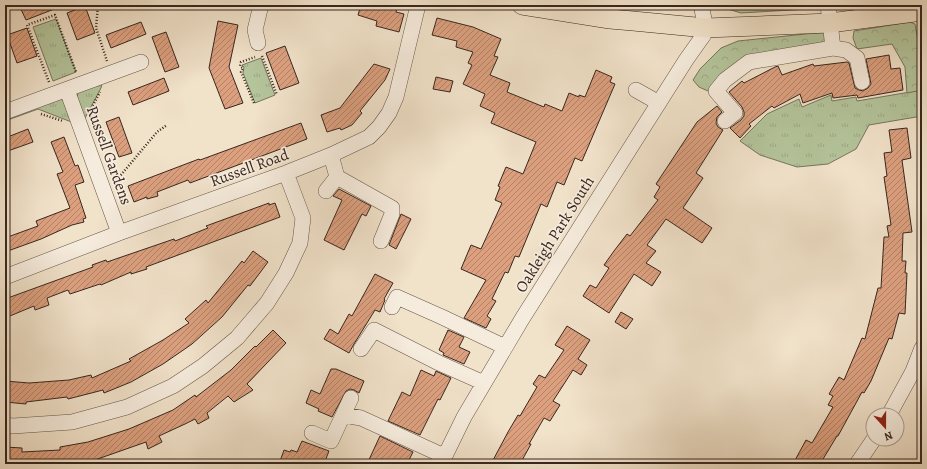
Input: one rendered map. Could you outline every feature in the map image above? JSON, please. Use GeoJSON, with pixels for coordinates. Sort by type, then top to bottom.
{"type":"FeatureCollection","features":[{"type":"Feature","properties":{"kind":"main road"},"geometry":{"type":"LineString","coordinates":[[522,5],[611,12],[633,21],[706,28],[829,14],[922,13]]}},
{"type":"Feature","properties":{"kind":"street"},"geometry":{"type":"LineString","coordinates":[[258,42],[255,30],[261,5]]}},
{"type":"Feature","properties":{"kind":"street","name":"Russell Road"},"geometry":{"type":"LineString","coordinates":[[5,277],[119,233],[286,173],[331,155],[369,137],[379,127],[389,113],[396,97],[418,5]]}},
{"type":"Feature","properties":{"kind":"street"},"geometry":{"type":"LineString","coordinates":[[701,5],[706,28]]}},
{"type":"Feature","properties":{"kind":"street"},"geometry":{"type":"LineString","coordinates":[[829,14],[833,48]]}},
{"type":"Feature","properties":{"kind":"street","name":"Oakleigh Park South"},"geometry":{"type":"LineString","coordinates":[[443,460],[505,347],[571,239],[703,36],[706,28]]}},
{"type":"Feature","properties":{"kind":"street"},"geometry":{"type":"LineString","coordinates":[[725,121],[735,113],[716,91],[725,80],[749,62],[833,48],[846,50],[857,58],[862,82]]}},
{"type":"Feature","properties":{"kind":"street"},"geometry":{"type":"LineString","coordinates":[[5,112],[141,62]]}},
{"type":"Feature","properties":{"kind":"street","name":"Russell Gardens"},"geometry":{"type":"LineString","coordinates":[[67,90],[119,233]]}},
{"type":"Feature","properties":{"kind":"street"},"geometry":{"type":"LineString","coordinates":[[636,90],[659,103]]}},
{"type":"Feature","properties":{"kind":"street"},"geometry":{"type":"LineString","coordinates":[[331,155],[337,177],[392,208],[392,214],[381,241]]}},
{"type":"Feature","properties":{"kind":"street"},"geometry":{"type":"LineString","coordinates":[[5,425],[13,426],[72,422],[127,407],[173,386],[203,366],[237,338],[267,303],[286,272],[300,243],[302,218],[286,173]]}},
{"type":"Feature","properties":{"kind":"street"},"geometry":{"type":"LineString","coordinates":[[326,191],[337,177]]}},
{"type":"Feature","properties":{"kind":"street"},"geometry":{"type":"LineString","coordinates":[[392,307],[397,297],[442,316],[505,347]]}},
{"type":"Feature","properties":{"kind":"street"},"geometry":{"type":"LineString","coordinates":[[361,349],[374,330],[439,363],[484,383]]}},
{"type":"Feature","properties":{"kind":"street"},"geometry":{"type":"LineString","coordinates":[[893,407],[913,371],[922,348]]}},
{"type":"Feature","properties":{"kind":"street"},"geometry":{"type":"LineString","coordinates":[[312,433],[332,441],[351,398]]}},
{"type":"Feature","properties":{"kind":"street"},"geometry":{"type":"LineString","coordinates":[[344,415],[361,418],[443,460]]}},
{"type":"Feature","properties":{"kind":"street"},"geometry":{"type":"LineString","coordinates":[[857,464],[869,447]]}},
{"type":"Feature","properties":{"kind":"path"},"geometry":{"type":"LineString","coordinates":[[98,5],[96,28],[107,62],[106,75]]}},
{"type":"Feature","properties":{"kind":"path"},"geometry":{"type":"LineString","coordinates":[[42,86],[50,83],[28,25],[55,15]]}},
{"type":"Feature","properties":{"kind":"path"},"geometry":{"type":"LineString","coordinates":[[254,104],[241,72],[243,68],[240,66],[241,62],[261,55],[276,96]]}},
{"type":"Feature","properties":{"kind":"path"},"geometry":{"type":"LineString","coordinates":[[103,188],[112,187],[157,132],[167,125]]}},
{"type":"Feature","properties":{"kind":"green space"},"geometry":{"type":"Polygon","coordinates":[[[723,5],[824,5],[825,8],[741,13],[728,9],[723,5]]]}},
{"type":"Feature","properties":{"kind":"green space"},"geometry":{"type":"Polygon","coordinates":[[[56,19],[76,72],[53,81],[33,27],[56,19]]]}},
{"type":"Feature","properties":{"kind":"green space"},"geometry":{"type":"Polygon","coordinates":[[[910,22],[915,24],[922,62],[922,90],[907,93],[905,67],[892,44],[857,49],[853,38],[854,31],[910,22]]]}},
{"type":"Feature","properties":{"kind":"green space"},"geometry":{"type":"Polygon","coordinates":[[[825,32],[830,46],[748,60],[714,88],[708,91],[699,87],[693,80],[700,69],[721,48],[738,41],[825,32]]]}},
{"type":"Feature","properties":{"kind":"green space"},"geometry":{"type":"Polygon","coordinates":[[[261,58],[275,95],[255,103],[243,73],[244,67],[242,65],[261,58]]]}},
{"type":"Feature","properties":{"kind":"green space"},"geometry":{"type":"Polygon","coordinates":[[[103,78],[101,88],[85,118],[77,99],[78,92],[103,78]]]}},
{"type":"Feature","properties":{"kind":"green space"},"geometry":{"type":"Polygon","coordinates":[[[922,90],[922,116],[869,125],[856,149],[828,164],[797,167],[760,155],[740,141],[767,114],[799,99],[802,107],[831,95],[832,101],[856,97],[857,101],[922,90]]]}},
{"type":"Feature","properties":{"kind":"green space"},"geometry":{"type":"Polygon","coordinates":[[[60,98],[66,103],[74,123],[38,109],[5,121],[5,114],[60,98]]]}},
{"type":"Feature","properties":{"kind":"building"},"geometry":{"type":"Polygon","coordinates":[[[19,5],[62,5],[62,6],[26,20],[19,5]]]}},
{"type":"Feature","properties":{"kind":"building"},"geometry":{"type":"Polygon","coordinates":[[[361,5],[386,5],[397,8],[396,12],[404,14],[399,32],[376,26],[377,21],[358,15],[361,5]]]}},
{"type":"Feature","properties":{"kind":"building"},"geometry":{"type":"Polygon","coordinates":[[[85,6],[95,33],[77,40],[67,13],[85,6]]]}},
{"type":"Feature","properties":{"kind":"building"},"geometry":{"type":"Polygon","coordinates":[[[437,18],[473,27],[501,39],[494,56],[498,57],[490,75],[510,83],[507,92],[544,107],[545,104],[562,111],[569,93],[579,97],[579,95],[585,97],[596,70],[612,77],[610,82],[615,84],[582,161],[575,158],[564,185],[557,182],[547,207],[541,204],[519,257],[515,256],[508,273],[505,272],[492,299],[496,301],[487,316],[491,319],[486,328],[464,318],[486,280],[461,269],[471,245],[481,249],[502,203],[495,200],[500,187],[498,186],[506,167],[523,174],[536,142],[491,123],[495,113],[480,106],[485,94],[463,84],[472,65],[468,63],[473,52],[456,47],[457,41],[432,35],[437,18]]]}},
{"type":"Feature","properties":{"kind":"building"},"geometry":{"type":"Polygon","coordinates":[[[218,21],[238,25],[229,67],[243,103],[225,109],[209,68],[218,21]]]}},
{"type":"Feature","properties":{"kind":"building"},"geometry":{"type":"Polygon","coordinates":[[[141,22],[146,34],[111,48],[106,35],[141,22]]]}},
{"type":"Feature","properties":{"kind":"building"},"geometry":{"type":"Polygon","coordinates":[[[27,28],[37,56],[17,63],[7,35],[27,28]]]}},
{"type":"Feature","properties":{"kind":"building"},"geometry":{"type":"Polygon","coordinates":[[[166,32],[179,67],[165,72],[152,37],[166,32]]]}},
{"type":"Feature","properties":{"kind":"building"},"geometry":{"type":"Polygon","coordinates":[[[285,46],[299,83],[280,90],[266,53],[285,46]]]}},
{"type":"Feature","properties":{"kind":"building"},"geometry":{"type":"Polygon","coordinates":[[[889,55],[891,69],[900,68],[903,90],[858,98],[857,95],[833,98],[832,93],[803,103],[800,94],[774,108],[772,106],[749,124],[751,126],[740,138],[730,128],[744,116],[742,107],[729,92],[742,81],[744,83],[778,66],[782,75],[813,64],[814,66],[847,62],[849,63],[855,88],[863,91],[871,84],[866,59],[889,55]]]}},
{"type":"Feature","properties":{"kind":"building"},"geometry":{"type":"Polygon","coordinates":[[[374,64],[390,69],[385,80],[360,111],[362,113],[352,125],[341,130],[340,128],[327,132],[321,115],[340,108],[374,64]]]}},
{"type":"Feature","properties":{"kind":"building"},"geometry":{"type":"Polygon","coordinates":[[[436,77],[453,81],[450,92],[433,89],[436,77]]]}},
{"type":"Feature","properties":{"kind":"building"},"geometry":{"type":"Polygon","coordinates":[[[164,78],[169,91],[133,105],[128,92],[164,78]]]}},
{"type":"Feature","properties":{"kind":"building"},"geometry":{"type":"Polygon","coordinates":[[[717,106],[722,112],[717,117],[716,123],[718,127],[723,130],[696,173],[703,178],[683,208],[712,228],[702,243],[666,219],[647,245],[656,251],[646,263],[661,272],[652,286],[634,274],[609,313],[583,296],[590,285],[596,288],[609,268],[604,265],[627,234],[630,236],[658,200],[654,197],[660,187],[656,184],[697,122],[717,106]]]}},
{"type":"Feature","properties":{"kind":"building"},"geometry":{"type":"Polygon","coordinates":[[[119,117],[132,153],[119,157],[106,122],[119,117]]]}},
{"type":"Feature","properties":{"kind":"building"},"geometry":{"type":"Polygon","coordinates":[[[301,123],[307,139],[190,183],[188,180],[157,192],[158,196],[147,199],[147,197],[134,202],[128,186],[301,123]]]}},
{"type":"Feature","properties":{"kind":"building"},"geometry":{"type":"Polygon","coordinates":[[[907,128],[911,158],[902,160],[912,232],[903,233],[902,261],[906,261],[905,273],[907,273],[905,314],[899,313],[892,339],[889,338],[871,381],[864,393],[862,392],[838,436],[820,464],[793,464],[806,440],[812,443],[833,407],[828,405],[833,396],[829,394],[839,377],[844,380],[862,338],[865,339],[878,288],[881,288],[884,237],[889,237],[887,226],[891,225],[884,177],[887,176],[884,153],[892,152],[889,130],[907,128]]]}},
{"type":"Feature","properties":{"kind":"building"},"geometry":{"type":"Polygon","coordinates":[[[28,129],[33,142],[5,152],[5,138],[28,129]]]}},
{"type":"Feature","properties":{"kind":"building"},"geometry":{"type":"Polygon","coordinates":[[[64,137],[75,166],[78,165],[84,182],[75,185],[86,218],[83,219],[84,222],[72,225],[41,239],[5,252],[5,238],[38,226],[36,221],[70,208],[57,174],[63,172],[51,142],[64,137]]]}},
{"type":"Feature","properties":{"kind":"building"},"geometry":{"type":"Polygon","coordinates":[[[339,189],[371,206],[366,216],[362,214],[344,250],[324,240],[342,200],[333,196],[339,189]]]}},
{"type":"Feature","properties":{"kind":"building"},"geometry":{"type":"Polygon","coordinates":[[[269,203],[269,205],[275,203],[280,217],[146,267],[147,269],[131,274],[131,272],[101,285],[100,284],[70,294],[68,290],[47,298],[49,305],[35,310],[34,306],[5,318],[5,299],[93,267],[92,265],[106,260],[107,262],[174,239],[175,241],[208,228],[206,226],[269,203]]]}},
{"type":"Feature","properties":{"kind":"building"},"geometry":{"type":"Polygon","coordinates":[[[401,214],[411,219],[396,249],[389,245],[401,214]]]}},
{"type":"Feature","properties":{"kind":"building"},"geometry":{"type":"Polygon","coordinates":[[[253,251],[268,262],[250,286],[248,285],[222,317],[192,344],[163,364],[131,382],[104,393],[103,390],[68,399],[67,397],[26,402],[26,404],[5,402],[5,381],[29,383],[69,380],[91,375],[92,378],[131,361],[129,359],[163,340],[189,323],[185,319],[206,300],[208,303],[242,261],[244,263],[253,251]]]}},
{"type":"Feature","properties":{"kind":"building"},"geometry":{"type":"Polygon","coordinates":[[[375,274],[393,283],[384,299],[385,300],[380,312],[375,310],[349,353],[324,339],[330,329],[338,334],[349,314],[352,316],[375,274]]]}},
{"type":"Feature","properties":{"kind":"building"},"geometry":{"type":"Polygon","coordinates":[[[621,312],[633,319],[626,329],[615,322],[621,312]]]}},
{"type":"Feature","properties":{"kind":"building"},"geometry":{"type":"Polygon","coordinates":[[[567,326],[590,340],[578,359],[587,365],[581,375],[573,370],[553,401],[560,405],[550,421],[544,418],[529,444],[531,444],[520,464],[491,464],[518,415],[520,416],[537,387],[533,384],[539,375],[545,378],[564,350],[555,345],[567,326]]]}},
{"type":"Feature","properties":{"kind":"building"},"geometry":{"type":"Polygon","coordinates":[[[273,330],[286,343],[247,384],[253,390],[234,402],[228,396],[207,413],[209,418],[198,424],[195,419],[159,436],[162,442],[148,449],[146,442],[92,461],[73,464],[5,464],[5,447],[22,448],[22,452],[60,450],[60,447],[88,442],[129,429],[173,410],[195,395],[196,397],[231,370],[273,330]]]}},
{"type":"Feature","properties":{"kind":"building"},"geometry":{"type":"Polygon","coordinates":[[[448,330],[464,337],[459,347],[470,352],[464,364],[443,355],[444,353],[439,350],[448,330]]]}},
{"type":"Feature","properties":{"kind":"building"},"geometry":{"type":"Polygon","coordinates":[[[331,369],[336,369],[364,381],[359,393],[350,389],[346,391],[332,417],[318,411],[319,409],[306,403],[311,390],[320,394],[331,369]]]}},
{"type":"Feature","properties":{"kind":"building"},"geometry":{"type":"Polygon","coordinates":[[[421,370],[434,376],[436,371],[451,378],[440,400],[438,399],[420,435],[388,421],[402,392],[410,396],[421,370]]]}},
{"type":"Feature","properties":{"kind":"building"},"geometry":{"type":"Polygon","coordinates":[[[380,436],[413,452],[407,464],[393,464],[382,459],[380,464],[367,464],[380,436]]]}},
{"type":"Feature","properties":{"kind":"building"},"geometry":{"type":"Polygon","coordinates":[[[302,441],[329,451],[324,464],[279,464],[284,450],[297,452],[302,441]]]}}]}
